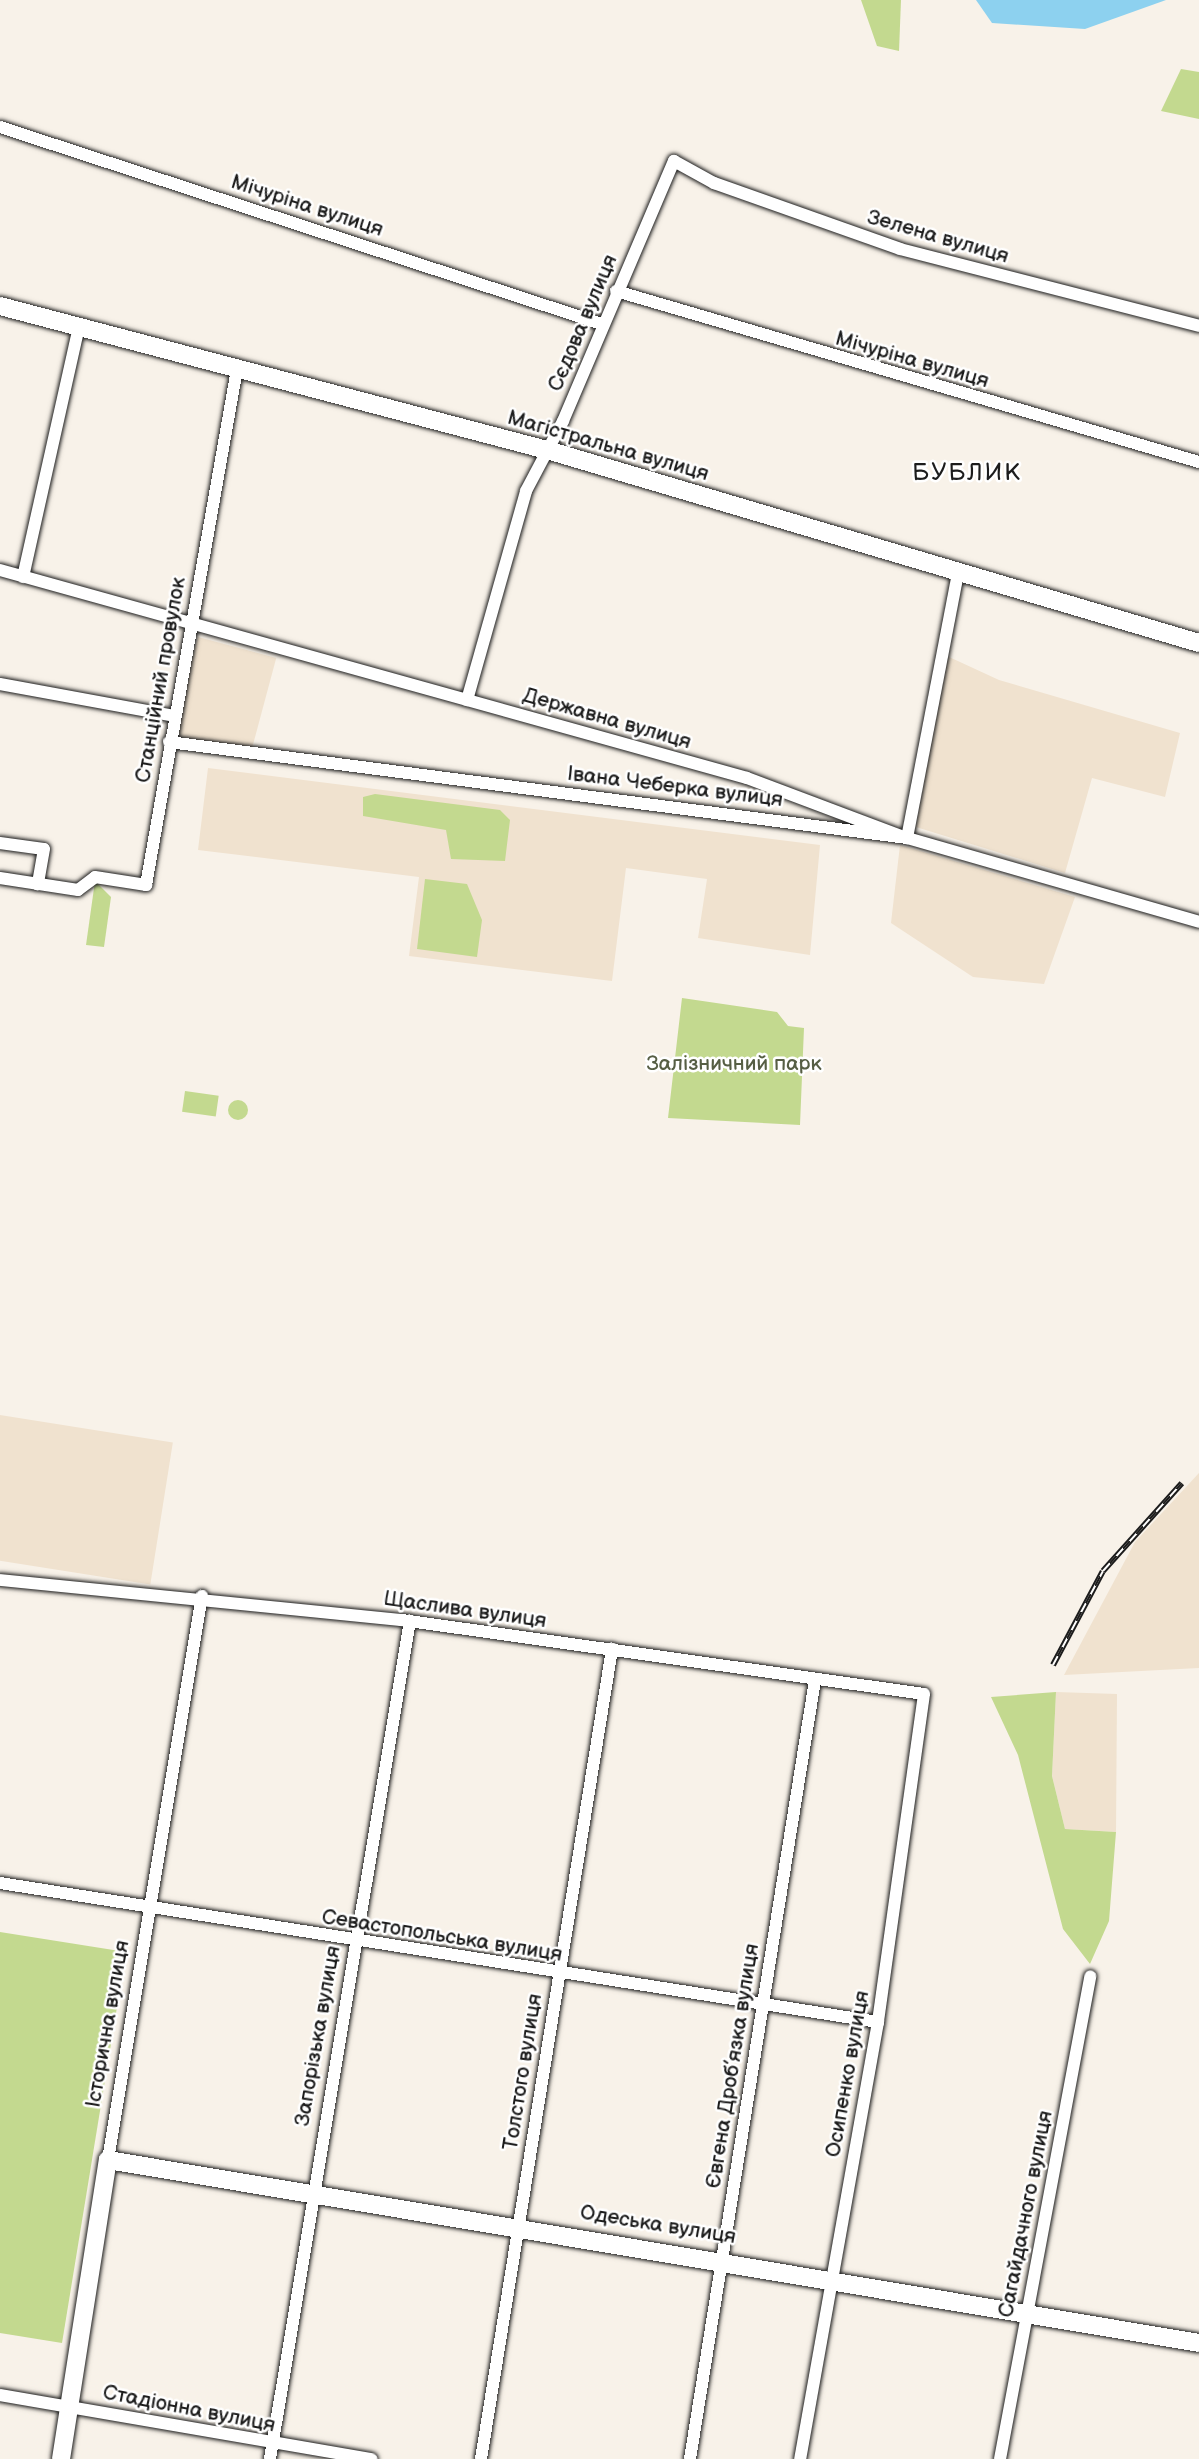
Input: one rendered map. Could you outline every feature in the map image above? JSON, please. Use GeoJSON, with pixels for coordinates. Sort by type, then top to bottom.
{"type":"FeatureCollection","features":[{"type":"Feature","properties":{"kind":"street","name":"Мічуріна вулиця"},"geometry":{"type":"LineString","coordinates":[[0,127],[601,324]]}},
{"type":"Feature","properties":{"kind":"street","name":"Сєдова вулиця"},"geometry":{"type":"LineString","coordinates":[[467,700],[526,491],[547,450],[674,161]]}},
{"type":"Feature","properties":{"kind":"street","name":"Зелена вулиця"},"geometry":{"type":"LineString","coordinates":[[674,161],[714,183],[900,249],[1199,326]]}},
{"type":"Feature","properties":{"kind":"street","name":"Мічуріна вулиця"},"geometry":{"type":"LineString","coordinates":[[616,291],[1199,462]]}},
{"type":"Feature","properties":{"kind":"street","name":"Магістральна вулиця"},"geometry":{"type":"LineString","coordinates":[[0,306],[547,450],[1199,643]]}},
{"type":"Feature","properties":{"kind":"street"},"geometry":{"type":"LineString","coordinates":[[23,577],[79,327]]}},
{"type":"Feature","properties":{"kind":"street","name":"Станційний провулок"},"geometry":{"type":"LineString","coordinates":[[38,884],[78,890],[94,877],[146,885],[169,742],[237,369]]}},
{"type":"Feature","properties":{"kind":"street","name":"Державна вулиця"},"geometry":{"type":"LineString","coordinates":[[0,570],[190,626],[747,778],[907,838],[1199,922]]}},
{"type":"Feature","properties":{"kind":"street"},"geometry":{"type":"LineString","coordinates":[[907,838],[957,572]]}},
{"type":"Feature","properties":{"kind":"street"},"geometry":{"type":"LineString","coordinates":[[0,684],[174,716]]}},
{"type":"Feature","properties":{"kind":"street","name":"Івана Чеберка вулиця"},"geometry":{"type":"LineString","coordinates":[[169,742],[907,838]]}},
{"type":"Feature","properties":{"kind":"street"},"geometry":{"type":"LineString","coordinates":[[0,843],[44,849],[38,884],[0,878]]}},
{"type":"Feature","properties":{"kind":"street","name":"Щаслива вулиця"},"geometry":{"type":"LineString","coordinates":[[0,1580],[202,1596],[410,1621],[924,1694]]}},
{"type":"Feature","properties":{"kind":"street","name":"Історична вулиця"},"geometry":{"type":"LineString","coordinates":[[61,2459],[202,1596]]}},
{"type":"Feature","properties":{"kind":"street","name":"Запорізька вулиця"},"geometry":{"type":"LineString","coordinates":[[270,2459],[312,2192],[410,1621]]}},
{"type":"Feature","properties":{"kind":"street","name":"Толстого вулиця"},"geometry":{"type":"LineString","coordinates":[[481,2459],[612,1649]]}},
{"type":"Feature","properties":{"kind":"street","name":"Євгена Дроб’язка вулиця"},"geometry":{"type":"LineString","coordinates":[[690,2459],[720,2258],[815,1680]]}},
{"type":"Feature","properties":{"kind":"street","name":"Осипенко вулиця"},"geometry":{"type":"LineString","coordinates":[[800,2459],[878,2022],[924,1694]]}},
{"type":"Feature","properties":{"kind":"street","name":"Севастопольська вулиця"},"geometry":{"type":"LineString","coordinates":[[0,1883],[559,1974],[878,2022]]}},
{"type":"Feature","properties":{"kind":"street","name":"Сагайдачного вулиця"},"geometry":{"type":"LineString","coordinates":[[1000,2459],[1090,1976]]}},
{"type":"Feature","properties":{"kind":"street","name":"Одеська вулиця"},"geometry":{"type":"LineString","coordinates":[[108,2160],[720,2258],[1199,2343]]}},
{"type":"Feature","properties":{"kind":"street","name":"Стадіонна вулиця"},"geometry":{"type":"LineString","coordinates":[[0,2395],[272,2445],[372,2459]]}},
{"type":"Feature","properties":{"kind":"shaded area"},"geometry":{"type":"Polygon","coordinates":[[[198,637],[276,658],[250,756],[172,735],[198,637]]]}},
{"type":"Feature","properties":{"kind":"shaded area"},"geometry":{"type":"Polygon","coordinates":[[[947,656],[999,680],[1180,733],[1165,797],[1092,778],[1065,873],[916,827],[947,656]]]}},
{"type":"Feature","properties":{"kind":"shaded area"},"geometry":{"type":"Polygon","coordinates":[[[208,768],[820,845],[810,955],[698,938],[707,879],[626,868],[612,981],[409,956],[419,877],[198,850],[208,768]]]}},
{"type":"Feature","properties":{"kind":"shaded area"},"geometry":{"type":"Polygon","coordinates":[[[900,845],[1075,897],[1044,984],[973,977],[891,923],[900,845]]]}},
{"type":"Feature","properties":{"kind":"shaded area"},"geometry":{"type":"Polygon","coordinates":[[[0,1415],[173,1442],[150,1585],[0,1561],[0,1415]]]}},
{"type":"Feature","properties":{"kind":"shaded area"},"geometry":{"type":"Polygon","coordinates":[[[1199,1473],[1199,1668],[1064,1675],[1135,1542],[1199,1473]]]}},
{"type":"Feature","properties":{"kind":"shaded area"},"geometry":{"type":"Polygon","coordinates":[[[1056,1692],[1117,1694],[1116,1832],[1065,1829],[1052,1776],[1056,1692]]]}},
{"type":"Feature","properties":{"kind":"green space"},"geometry":{"type":"Polygon","coordinates":[[[861,0],[901,0],[899,51],[877,46],[861,0]]]}},
{"type":"Feature","properties":{"kind":"green space"},"geometry":{"type":"Polygon","coordinates":[[[1181,69],[1199,72],[1199,119],[1161,111],[1181,69]]]}},
{"type":"Feature","properties":{"kind":"green space"},"geometry":{"type":"Polygon","coordinates":[[[375,794],[500,810],[510,820],[505,861],[451,859],[446,830],[363,816],[363,797],[375,794]]]}},
{"type":"Feature","properties":{"kind":"green space"},"geometry":{"type":"Polygon","coordinates":[[[425,879],[467,884],[482,920],[477,957],[417,949],[425,879]]]}},
{"type":"Feature","properties":{"kind":"green space"},"geometry":{"type":"Polygon","coordinates":[[[95,881],[111,897],[104,947],[86,945],[95,881]]]}},
{"type":"Feature","properties":{"kind":"green space","name":"Залізничний парк"},"geometry":{"type":"Polygon","coordinates":[[[682,998],[777,1012],[788,1026],[804,1028],[800,1125],[668,1118],[682,998]]]}},
{"type":"Feature","properties":{"kind":"green space"},"geometry":{"type":"Polygon","coordinates":[[[185,1091],[219,1096],[216,1117],[182,1112],[185,1091]]]}},
{"type":"Feature","properties":{"kind":"green space"},"geometry":{"type":"Polygon","coordinates":[[[238,1100],[245,1103],[248,1110],[245,1117],[238,1120],[231,1117],[228,1110],[231,1103],[238,1100]]]}},
{"type":"Feature","properties":{"kind":"green space"},"geometry":{"type":"Polygon","coordinates":[[[1056,1692],[1052,1776],[1065,1829],[1116,1832],[1109,1921],[1090,1964],[1063,1929],[1018,1755],[991,1697],[1056,1692]]]}},
{"type":"Feature","properties":{"kind":"green space"},"geometry":{"type":"Polygon","coordinates":[[[0,1932],[126,1952],[62,2343],[0,2333],[0,1932]]]}},
{"type":"Feature","properties":{"kind":"water"},"geometry":{"type":"Polygon","coordinates":[[[976,0],[1166,0],[1085,29],[992,23],[976,0]]]}},
{"type":"Feature","properties":{"kind":"railway"},"geometry":{"type":"LineString","coordinates":[[1053,1665],[1103,1571],[1182,1483]]}},
{"type":"Feature","properties":{"kind":"district","name":"БУБЛИК"},"geometry":{"type":"Point","coordinates":[967,473]}}]}
